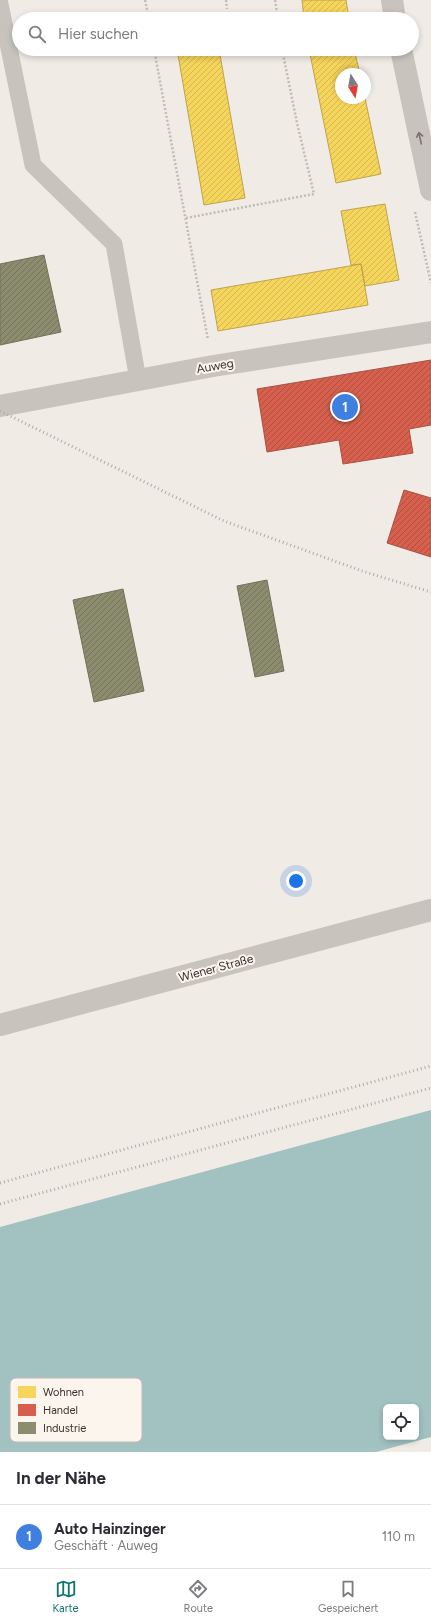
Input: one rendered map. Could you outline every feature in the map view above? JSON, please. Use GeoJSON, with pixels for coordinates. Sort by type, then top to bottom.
{"type":"FeatureCollection","features":[{"type":"Feature","properties":{"kind":"street"},"geometry":{"type":"LineString","coordinates":[[392,0],[394,12]]}},
{"type":"Feature","properties":{"kind":"street"},"geometry":{"type":"LineString","coordinates":[[402,56],[431,190]]}},
{"type":"Feature","properties":{"kind":"street","name":"Auweg"},"geometry":{"type":"LineString","coordinates":[[0,406],[213,366],[431,332]]}},
{"type":"Feature","properties":{"kind":"street","name":"Wiener Straße"},"geometry":{"type":"LineString","coordinates":[[0,1025],[431,910]]}},
{"type":"Feature","properties":{"kind":"lane"},"geometry":{"type":"LineString","coordinates":[[0,4],[33,164],[114,244],[138,380]]}},
{"type":"Feature","properties":{"kind":"path"},"geometry":{"type":"LineString","coordinates":[[145,0],[148,12]]}},
{"type":"Feature","properties":{"kind":"path"},"geometry":{"type":"LineString","coordinates":[[226,0],[227,9]]}},
{"type":"Feature","properties":{"kind":"path"},"geometry":{"type":"LineString","coordinates":[[275,0],[277,12]]}},
{"type":"Feature","properties":{"kind":"path"},"geometry":{"type":"LineString","coordinates":[[155,56],[213,366]]}},
{"type":"Feature","properties":{"kind":"path"},"geometry":{"type":"LineString","coordinates":[[186,218],[314,194],[297,123],[283,56]]}},
{"type":"Feature","properties":{"kind":"water"},"geometry":{"type":"Polygon","coordinates":[[[431,1110],[431,1437],[376,1452],[0,1452],[0,1227],[431,1110]]]}},
{"type":"Feature","properties":{"kind":"building: Wohnen"},"geometry":{"type":"Polygon","coordinates":[[[302,0],[346,0],[348,12],[303,12],[302,0]]]}},
{"type":"Feature","properties":{"kind":"building: Wohnen"},"geometry":{"type":"Polygon","coordinates":[[[178,56],[220,56],[245,198],[204,205],[178,56]]]}},
{"type":"Feature","properties":{"kind":"building: Wohnen"},"geometry":{"type":"Polygon","coordinates":[[[310,56],[356,56],[359,68],[335,68],[335,104],[366,104],[381,174],[336,183],[310,56]]]}},
{"type":"Feature","properties":{"kind":"building: Wohnen"},"geometry":{"type":"Polygon","coordinates":[[[385,204],[399,280],[365,286],[361,264],[351,265],[341,211],[385,204]]]}},
{"type":"Feature","properties":{"kind":"building: Wohnen"},"geometry":{"type":"Polygon","coordinates":[[[361,264],[368,305],[218,331],[211,290],[361,264]]]}},
{"type":"Feature","properties":{"kind":"building: Handel"},"geometry":{"type":"Polygon","coordinates":[[[431,360],[431,425],[409,429],[413,453],[343,464],[339,440],[267,452],[257,389],[431,360]]]}},
{"type":"Feature","properties":{"kind":"building: Handel"},"geometry":{"type":"Polygon","coordinates":[[[404,490],[431,498],[431,557],[387,543],[404,490]]]}},
{"type":"Feature","properties":{"kind":"building: Industrie"},"geometry":{"type":"Polygon","coordinates":[[[44,255],[61,332],[0,345],[0,264],[44,255]]]}},
{"type":"Feature","properties":{"kind":"building: Industrie"},"geometry":{"type":"Polygon","coordinates":[[[267,580],[284,671],[255,677],[237,586],[267,580]]]}},
{"type":"Feature","properties":{"kind":"building: Industrie"},"geometry":{"type":"Polygon","coordinates":[[[123,589],[144,691],[94,702],[73,600],[123,589]]]}},
{"type":"Feature","properties":{"kind":"railway"},"geometry":{"type":"LineString","coordinates":[[0,411],[224,521],[365,572],[431,592]]}},
{"type":"Feature","properties":{"kind":"railway"},"geometry":{"type":"LineString","coordinates":[[0,1183],[431,1066]]}},
{"type":"Feature","properties":{"kind":"railway"},"geometry":{"type":"LineString","coordinates":[[0,1204],[431,1088]]}},
{"type":"Feature","properties":{"kind":"place","name":"Auto Hainzinger"},"geometry":{"type":"Point","coordinates":[345,407]}}]}
